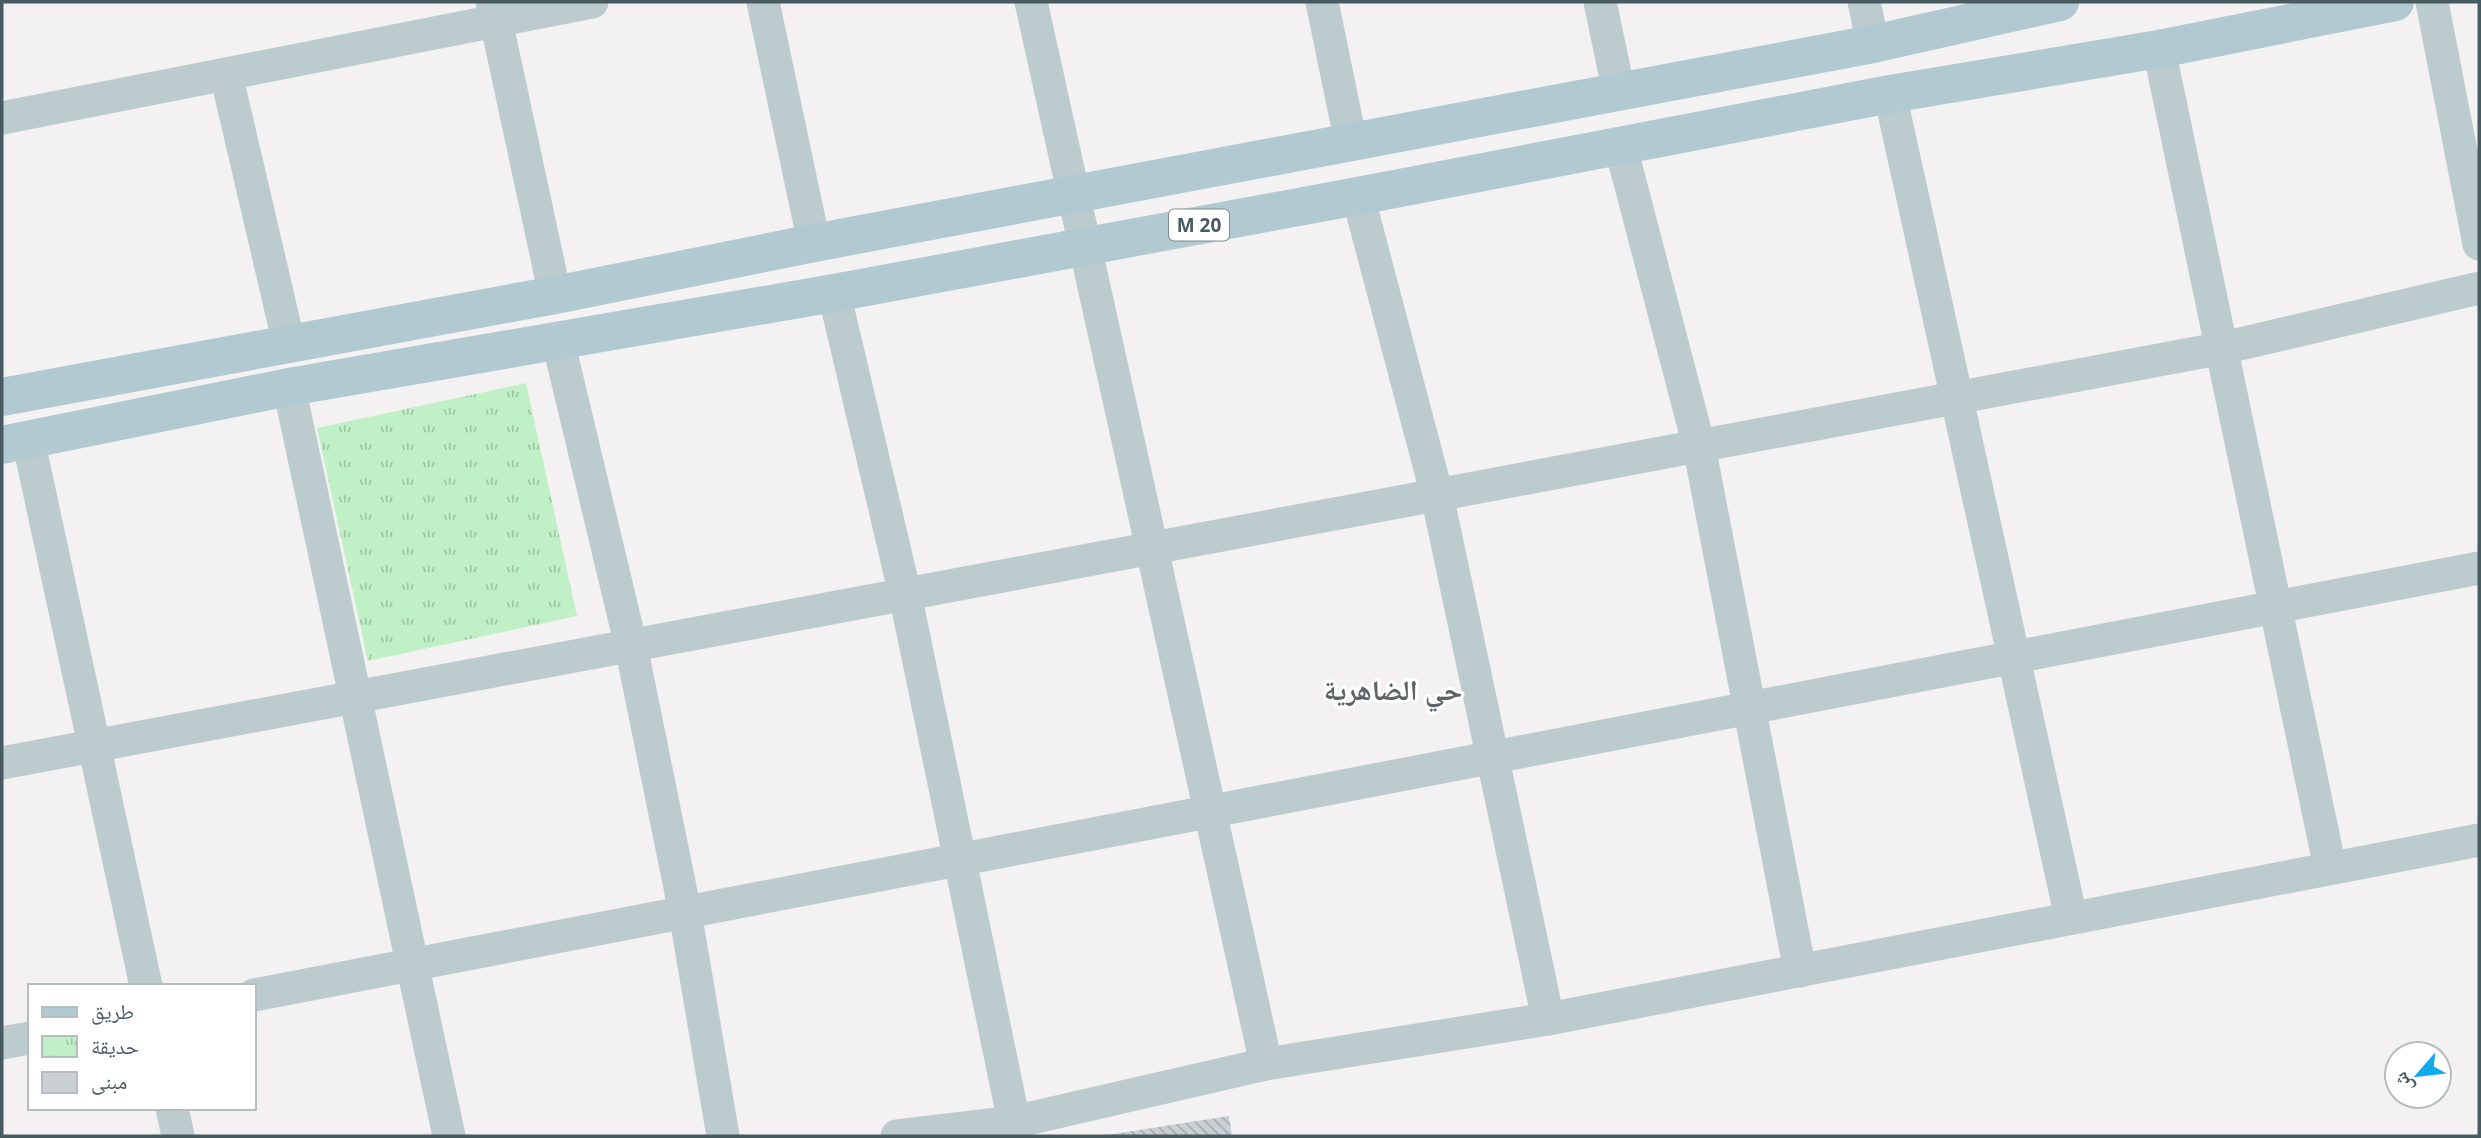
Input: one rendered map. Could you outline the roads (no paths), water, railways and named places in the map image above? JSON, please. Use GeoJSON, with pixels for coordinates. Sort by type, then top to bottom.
{"type":"FeatureCollection","features":[{"type":"Feature","properties":{"kind":"main road","name":"M 20"},"geometry":{"type":"LineString","coordinates":[[3,388],[289,344],[555,295],[814,243],[1873,44],[2060,2]]}},
{"type":"Feature","properties":{"kind":"main road","name":"M 20"},"geometry":{"type":"LineString","coordinates":[[15,442],[289,387],[834,293],[1890,94],[2159,49],[2395,2]]}},
{"type":"Feature","properties":{"kind":"street"},"geometry":{"type":"LineString","coordinates":[[2,118],[226,74],[494,11],[592,2]]}},
{"type":"Feature","properties":{"kind":"street"},"geometry":{"type":"LineString","coordinates":[[763,2],[814,243]]}},
{"type":"Feature","properties":{"kind":"street"},"geometry":{"type":"LineString","coordinates":[[1031,2],[1266,1065]]}},
{"type":"Feature","properties":{"kind":"street"},"geometry":{"type":"LineString","coordinates":[[1322,2],[1351,143]]}},
{"type":"Feature","properties":{"kind":"street"},"geometry":{"type":"LineString","coordinates":[[1600,2],[1619,92]]}},
{"type":"Feature","properties":{"kind":"street"},"geometry":{"type":"LineString","coordinates":[[1864,2],[1873,44]]}},
{"type":"Feature","properties":{"kind":"street"},"geometry":{"type":"LineString","coordinates":[[2432,2],[2479,244]]}},
{"type":"Feature","properties":{"kind":"street"},"geometry":{"type":"LineString","coordinates":[[494,11],[555,295]]}},
{"type":"Feature","properties":{"kind":"street"},"geometry":{"type":"LineString","coordinates":[[2159,49],[2330,868]]}},
{"type":"Feature","properties":{"kind":"street"},"geometry":{"type":"LineString","coordinates":[[226,74],[289,344]]}},
{"type":"Feature","properties":{"kind":"street"},"geometry":{"type":"LineString","coordinates":[[1890,94],[2071,918]]}},
{"type":"Feature","properties":{"kind":"street"},"geometry":{"type":"LineString","coordinates":[[1620,144],[1699,446],[1800,971]]}},
{"type":"Feature","properties":{"kind":"street"},"geometry":{"type":"LineString","coordinates":[[1358,196],[1437,495],[1548,1019]]}},
{"type":"Feature","properties":{"kind":"street"},"geometry":{"type":"LineString","coordinates":[[2,763],[2223,348],[2479,288]]}},
{"type":"Feature","properties":{"kind":"street"},"geometry":{"type":"LineString","coordinates":[[834,293],[905,594],[1014,1122]]}},
{"type":"Feature","properties":{"kind":"street"},"geometry":{"type":"LineString","coordinates":[[558,341],[631,646],[685,912],[723,1136]]}},
{"type":"Feature","properties":{"kind":"street"},"geometry":{"type":"LineString","coordinates":[[289,387],[449,1136]]}},
{"type":"Feature","properties":{"kind":"street"},"geometry":{"type":"LineString","coordinates":[[15,442],[94,746],[146,984]]}},
{"type":"Feature","properties":{"kind":"street"},"geometry":{"type":"LineString","coordinates":[[256,995],[2479,568]]}},
{"type":"Feature","properties":{"kind":"street"},"geometry":{"type":"LineString","coordinates":[[897,1136],[1014,1122],[1266,1065],[1548,1019],[2479,840]]}},
{"type":"Feature","properties":{"kind":"street"},"geometry":{"type":"LineString","coordinates":[[2,1043],[28,1038]]}},
{"type":"Feature","properties":{"kind":"street"},"geometry":{"type":"LineString","coordinates":[[172,1110],[178,1136]]}},
{"type":"Feature","properties":{"kind":"district","name":"حي الضاهرية"},"geometry":{"type":"Point","coordinates":[1393,690]}}]}
